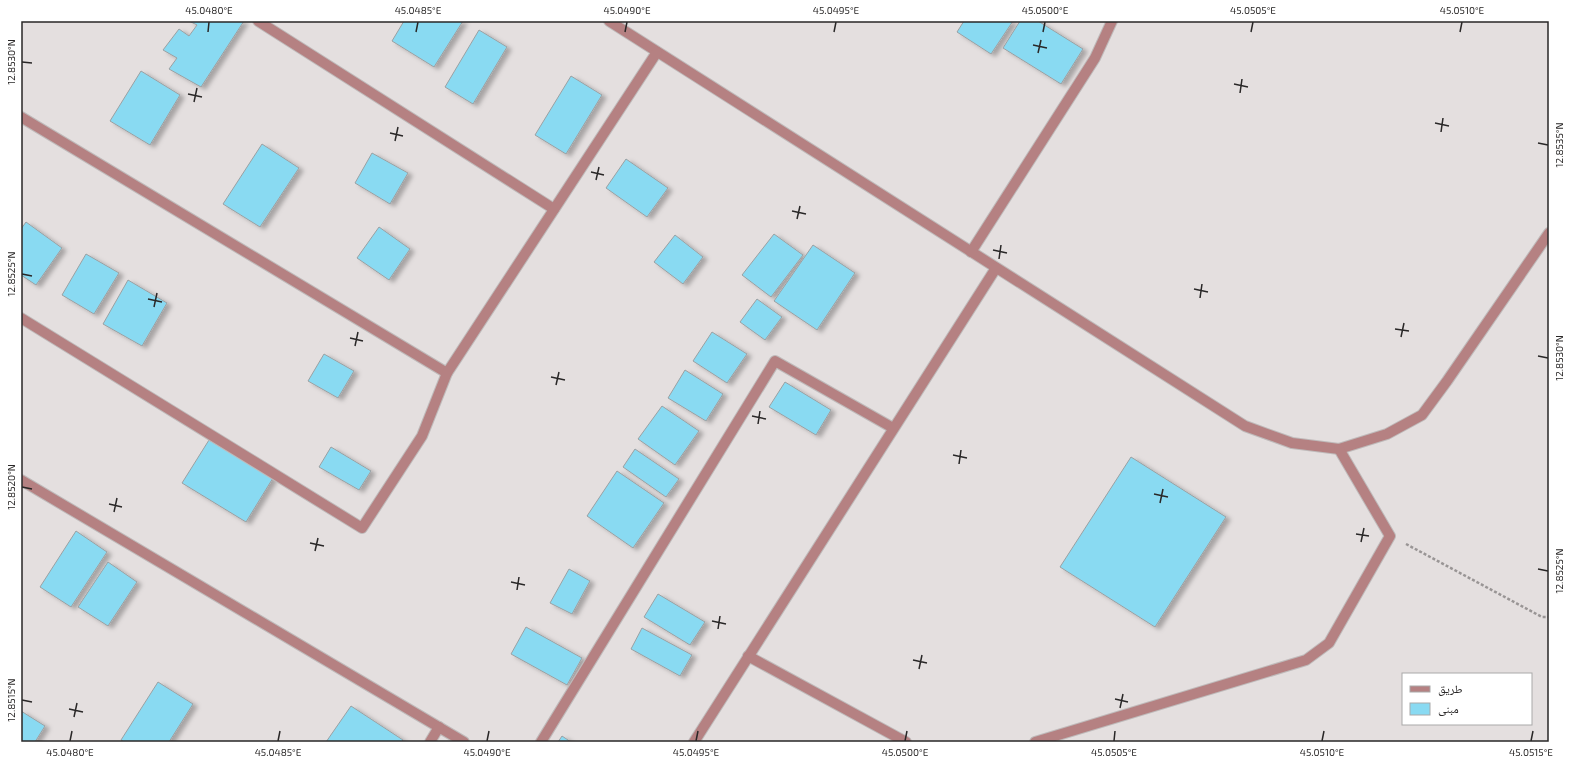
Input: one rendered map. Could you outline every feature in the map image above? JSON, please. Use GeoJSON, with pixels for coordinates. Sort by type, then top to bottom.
{"type":"FeatureCollection","features":[{"type":"Feature","properties":{"kind":"street"},"geometry":{"type":"LineString","coordinates":[[258,21],[554,209]]}},
{"type":"Feature","properties":{"kind":"street"},"geometry":{"type":"LineString","coordinates":[[609,21],[1245,426],[1292,443],[1340,449],[1387,434],[1422,415],[1448,381],[1549,232]]}},
{"type":"Feature","properties":{"kind":"street"},"geometry":{"type":"LineString","coordinates":[[971,252],[1095,58],[1112,21]]}},
{"type":"Feature","properties":{"kind":"street"},"geometry":{"type":"LineString","coordinates":[[21,318],[362,528],[422,436],[447,373],[657,52]]}},
{"type":"Feature","properties":{"kind":"street"},"geometry":{"type":"LineString","coordinates":[[21,117],[447,373]]}},
{"type":"Feature","properties":{"kind":"street"},"geometry":{"type":"LineString","coordinates":[[694,742],[996,268]]}},
{"type":"Feature","properties":{"kind":"street"},"geometry":{"type":"LineString","coordinates":[[541,742],[775,361],[893,428]]}},
{"type":"Feature","properties":{"kind":"street"},"geometry":{"type":"LineString","coordinates":[[1035,742],[1306,660],[1329,643],[1390,536],[1340,449]]}},
{"type":"Feature","properties":{"kind":"street"},"geometry":{"type":"LineString","coordinates":[[21,480],[464,742]]}},
{"type":"Feature","properties":{"kind":"street"},"geometry":{"type":"LineString","coordinates":[[748,656],[906,742]]}},
{"type":"Feature","properties":{"kind":"street"},"geometry":{"type":"LineString","coordinates":[[430,742],[439,727]]}},
{"type":"Feature","properties":{"kind":"path"},"geometry":{"type":"LineString","coordinates":[[1390,536],[1542,617],[1549,617]]}},
{"type":"Feature","properties":{"kind":"building"},"geometry":{"type":"Polygon","coordinates":[[[189,21],[244,21],[201,87],[169,69],[177,58],[163,50],[179,29],[189,36],[197,25],[189,21]]]}},
{"type":"Feature","properties":{"kind":"building"},"geometry":{"type":"Polygon","coordinates":[[[404,21],[463,21],[434,67],[392,41],[404,21]]]}},
{"type":"Feature","properties":{"kind":"building"},"geometry":{"type":"Polygon","coordinates":[[[964,21],[1013,21],[991,54],[957,32],[964,21]]]}},
{"type":"Feature","properties":{"kind":"building"},"geometry":{"type":"Polygon","coordinates":[[[1020,21],[1038,21],[1083,49],[1061,84],[1003,48],[1020,21]]]}},
{"type":"Feature","properties":{"kind":"building"},"geometry":{"type":"Polygon","coordinates":[[[479,30],[507,47],[473,104],[445,87],[479,30]]]}},
{"type":"Feature","properties":{"kind":"building"},"geometry":{"type":"Polygon","coordinates":[[[141,71],[180,95],[150,145],[110,121],[141,71]]]}},
{"type":"Feature","properties":{"kind":"building"},"geometry":{"type":"Polygon","coordinates":[[[571,76],[602,95],[566,154],[535,135],[571,76]]]}},
{"type":"Feature","properties":{"kind":"building"},"geometry":{"type":"Polygon","coordinates":[[[262,144],[299,168],[260,227],[223,204],[262,144]]]}},
{"type":"Feature","properties":{"kind":"building"},"geometry":{"type":"Polygon","coordinates":[[[372,153],[408,173],[390,204],[355,183],[372,153]]]}},
{"type":"Feature","properties":{"kind":"building"},"geometry":{"type":"Polygon","coordinates":[[[626,159],[668,188],[647,217],[606,188],[626,159]]]}},
{"type":"Feature","properties":{"kind":"building"},"geometry":{"type":"Polygon","coordinates":[[[26,222],[62,248],[36,285],[21,275],[21,229],[26,222]]]}},
{"type":"Feature","properties":{"kind":"building"},"geometry":{"type":"Polygon","coordinates":[[[379,227],[410,249],[389,280],[357,258],[379,227]]]}},
{"type":"Feature","properties":{"kind":"building"},"geometry":{"type":"Polygon","coordinates":[[[774,234],[803,255],[771,297],[742,275],[774,234]]]}},
{"type":"Feature","properties":{"kind":"building"},"geometry":{"type":"Polygon","coordinates":[[[675,235],[703,257],[683,284],[654,262],[675,235]]]}},
{"type":"Feature","properties":{"kind":"building"},"geometry":{"type":"Polygon","coordinates":[[[813,245],[855,273],[817,330],[774,301],[813,245]]]}},
{"type":"Feature","properties":{"kind":"building"},"geometry":{"type":"Polygon","coordinates":[[[86,254],[119,273],[94,314],[62,295],[86,254]]]}},
{"type":"Feature","properties":{"kind":"building"},"geometry":{"type":"Polygon","coordinates":[[[128,280],[167,303],[142,346],[103,324],[128,280]]]}},
{"type":"Feature","properties":{"kind":"building"},"geometry":{"type":"Polygon","coordinates":[[[757,299],[782,317],[765,340],[740,322],[757,299]]]}},
{"type":"Feature","properties":{"kind":"building"},"geometry":{"type":"Polygon","coordinates":[[[712,332],[747,354],[727,383],[693,361],[712,332]]]}},
{"type":"Feature","properties":{"kind":"building"},"geometry":{"type":"Polygon","coordinates":[[[324,354],[354,371],[338,398],[308,381],[324,354]]]}},
{"type":"Feature","properties":{"kind":"building"},"geometry":{"type":"Polygon","coordinates":[[[685,370],[723,394],[706,421],[668,398],[685,370]]]}},
{"type":"Feature","properties":{"kind":"building"},"geometry":{"type":"Polygon","coordinates":[[[785,382],[831,410],[816,435],[769,407],[785,382]]]}},
{"type":"Feature","properties":{"kind":"building"},"geometry":{"type":"Polygon","coordinates":[[[662,406],[699,431],[675,465],[638,439],[662,406]]]}},
{"type":"Feature","properties":{"kind":"building"},"geometry":{"type":"Polygon","coordinates":[[[209,440],[273,478],[246,522],[182,483],[209,440]]]}},
{"type":"Feature","properties":{"kind":"building"},"geometry":{"type":"Polygon","coordinates":[[[331,447],[371,471],[359,490],[319,467],[331,447]]]}},
{"type":"Feature","properties":{"kind":"building"},"geometry":{"type":"Polygon","coordinates":[[[635,449],[679,479],[666,497],[623,467],[635,449]]]}},
{"type":"Feature","properties":{"kind":"building"},"geometry":{"type":"Polygon","coordinates":[[[1131,457],[1226,517],[1155,627],[1060,567],[1131,457]]]}},
{"type":"Feature","properties":{"kind":"building"},"geometry":{"type":"Polygon","coordinates":[[[617,471],[664,503],[633,548],[587,516],[617,471]]]}},
{"type":"Feature","properties":{"kind":"building"},"geometry":{"type":"Polygon","coordinates":[[[76,531],[107,552],[71,607],[40,587],[76,531]]]}},
{"type":"Feature","properties":{"kind":"building"},"geometry":{"type":"Polygon","coordinates":[[[108,562],[137,582],[108,626],[78,607],[108,562]]]}},
{"type":"Feature","properties":{"kind":"building"},"geometry":{"type":"Polygon","coordinates":[[[569,569],[590,581],[572,614],[550,603],[569,569]]]}},
{"type":"Feature","properties":{"kind":"building"},"geometry":{"type":"Polygon","coordinates":[[[658,594],[705,622],[690,645],[644,617],[658,594]]]}},
{"type":"Feature","properties":{"kind":"building"},"geometry":{"type":"Polygon","coordinates":[[[526,627],[582,658],[567,685],[511,654],[526,627]]]}},
{"type":"Feature","properties":{"kind":"building"},"geometry":{"type":"Polygon","coordinates":[[[642,628],[692,655],[680,676],[631,649],[642,628]]]}},
{"type":"Feature","properties":{"kind":"building"},"geometry":{"type":"Polygon","coordinates":[[[158,682],[193,704],[169,742],[124,742],[121,740],[158,682]]]}},
{"type":"Feature","properties":{"kind":"building"},"geometry":{"type":"Polygon","coordinates":[[[351,706],[403,740],[401,742],[326,742],[351,706]]]}},
{"type":"Feature","properties":{"kind":"building"},"geometry":{"type":"Polygon","coordinates":[[[21,711],[45,726],[35,742],[21,742],[21,711]]]}},
{"type":"Feature","properties":{"kind":"building"},"geometry":{"type":"Polygon","coordinates":[[[562,736],[571,742],[558,742],[562,736]]]}}]}
